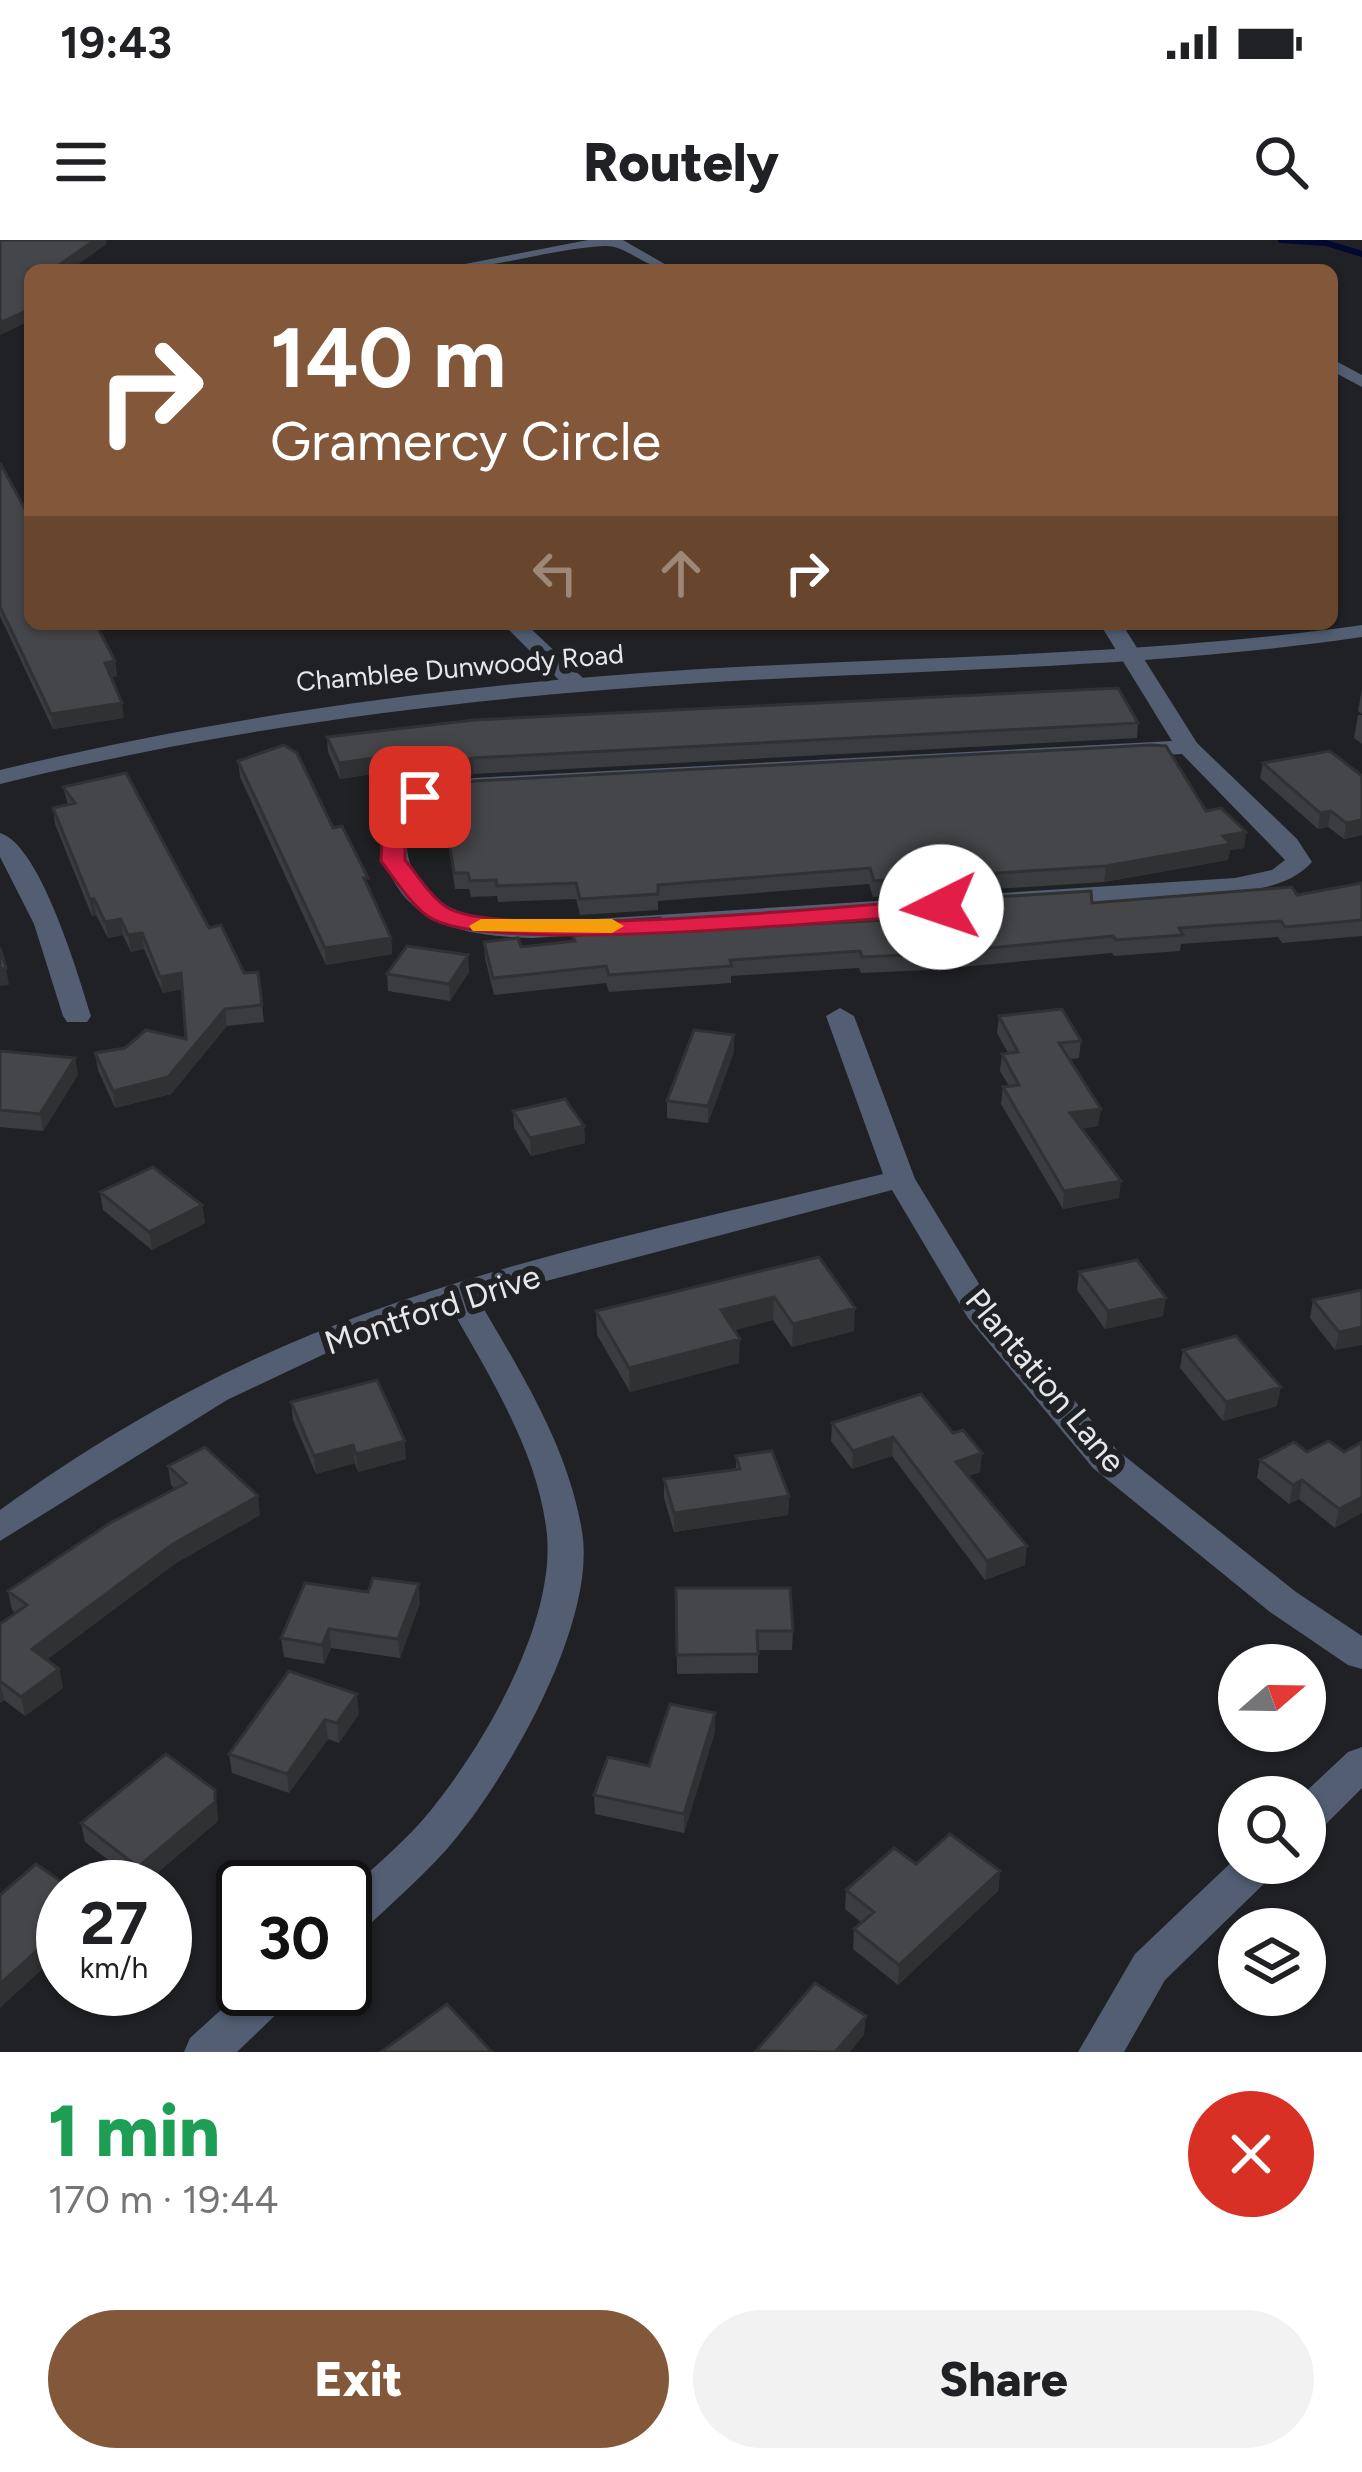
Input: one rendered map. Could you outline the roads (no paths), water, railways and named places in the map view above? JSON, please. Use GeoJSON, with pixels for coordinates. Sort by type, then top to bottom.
{"type":"FeatureCollection","features":[{"type":"Feature","properties":{"kind":"street"},"geometry":{"type":"LineString","coordinates":[[476,264],[613,240],[656,264]]}},
{"type":"Feature","properties":{"kind":"street"},"geometry":{"type":"LineString","coordinates":[[520,630],[577,685]]}},
{"type":"Feature","properties":{"kind":"street"},"geometry":{"type":"LineString","coordinates":[[1115,630],[1188,747],[1288,844],[1304,871],[1235,886],[788,917],[596,927],[449,926],[393,861],[395,806],[439,793],[517,781],[1188,747]]}},
{"type":"Feature","properties":{"kind":"street","name":"Chamblee Dunwoody Road"},"geometry":{"type":"LineString","coordinates":[[0,777],[113,747],[302,711],[577,685],[1232,649],[1362,631]]}},
{"type":"Feature","properties":{"kind":"street"},"geometry":{"type":"LineString","coordinates":[[0,840],[31,881],[48,919],[76,1016]]}},
{"type":"Feature","properties":{"kind":"street","name":"Plantation Lane"},"geometry":{"type":"LineString","coordinates":[[840,1016],[900,1179],[980,1311],[1105,1459],[1283,1602],[1362,1655]]}},
{"type":"Feature","properties":{"kind":"street","name":"Montford Drive"},"geometry":{"type":"LineString","coordinates":[[0,1528],[149,1427],[250,1374],[459,1294],[900,1179]]}},
{"type":"Feature","properties":{"kind":"street"},"geometry":{"type":"LineString","coordinates":[[372,1894],[444,1823],[509,1720],[551,1638],[566,1540],[538,1435],[459,1294]]}},
{"type":"Feature","properties":{"kind":"street"},"geometry":{"type":"LineString","coordinates":[[1326,1798],[1362,1763]]}},
{"type":"Feature","properties":{"kind":"street"},"geometry":{"type":"LineString","coordinates":[[1100,2052],[1150,1967],[1236,1884]]}},
{"type":"Feature","properties":{"kind":"street"},"geometry":{"type":"LineString","coordinates":[[206,2052],[245,2016]]}},
{"type":"Feature","properties":{"kind":"waterway"},"geometry":{"type":"LineString","coordinates":[[1281,240],[1326,243],[1362,254]]}}]}
